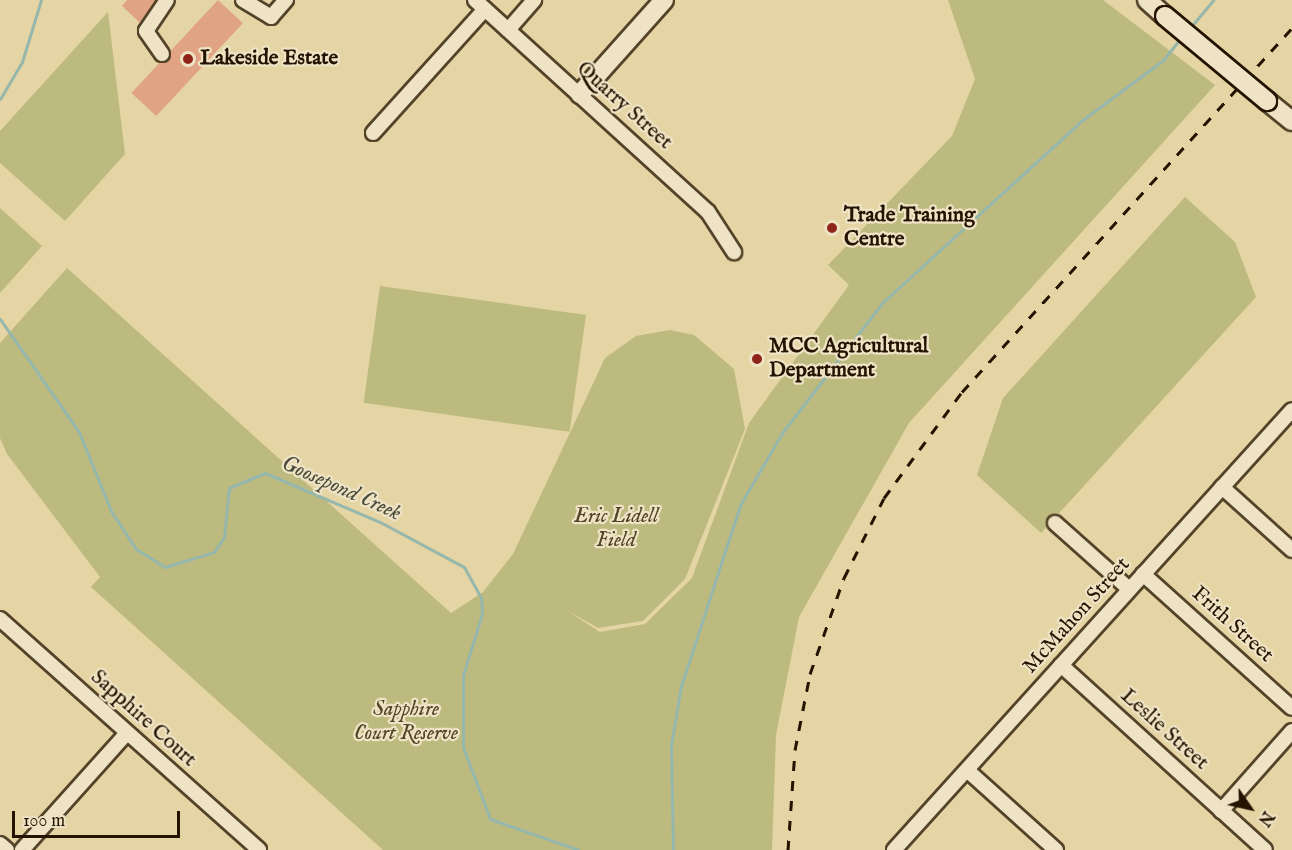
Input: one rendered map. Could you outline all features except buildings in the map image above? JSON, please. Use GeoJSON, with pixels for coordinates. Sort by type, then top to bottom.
{"type":"FeatureCollection","features":[{"type":"Feature","properties":{"kind":"main road"},"geometry":{"type":"LineString","coordinates":[[580,94],[664,0]]}},
{"type":"Feature","properties":{"kind":"main road"},"geometry":{"type":"LineString","coordinates":[[1147,0],[1292,121]]}},
{"type":"Feature","properties":{"kind":"street"},"geometry":{"type":"LineString","coordinates":[[162,54],[146,31],[168,0]]}},
{"type":"Feature","properties":{"kind":"street"},"geometry":{"type":"LineString","coordinates":[[243,0],[271,17],[286,0]]}},
{"type":"Feature","properties":{"kind":"street"},"geometry":{"type":"LineString","coordinates":[[508,30],[534,0]]}},
{"type":"Feature","properties":{"kind":"street"},"geometry":{"type":"LineString","coordinates":[[373,133],[480,5]]}},
{"type":"Feature","properties":{"kind":"street","name":"Quarry Street"},"geometry":{"type":"LineString","coordinates":[[480,5],[708,212],[734,252]]}},
{"type":"Feature","properties":{"kind":"street","name":"McMahon Street"},"geometry":{"type":"LineString","coordinates":[[894,850],[1292,410]]}},
{"type":"Feature","properties":{"kind":"street"},"geometry":{"type":"LineString","coordinates":[[1222,487],[1292,550]]}},
{"type":"Feature","properties":{"kind":"street"},"geometry":{"type":"LineString","coordinates":[[1055,523],[1130,589]]}},
{"type":"Feature","properties":{"kind":"street","name":"Frith Street"},"geometry":{"type":"LineString","coordinates":[[1143,574],[1292,708]]}},
{"type":"Feature","properties":{"kind":"street","name":"Sapphire Court"},"geometry":{"type":"LineString","coordinates":[[0,619],[259,850]]}},
{"type":"Feature","properties":{"kind":"street","name":"Leslie Street"},"geometry":{"type":"LineString","coordinates":[[1061,665],[1265,850]]}},
{"type":"Feature","properties":{"kind":"street"},"geometry":{"type":"LineString","coordinates":[[1221,811],[1292,731]]}},
{"type":"Feature","properties":{"kind":"street"},"geometry":{"type":"LineString","coordinates":[[22,850],[127,733]]}},
{"type":"Feature","properties":{"kind":"street"},"geometry":{"type":"LineString","coordinates":[[967,770],[1056,850]]}},
{"type":"Feature","properties":{"kind":"street"},"geometry":{"type":"LineString","coordinates":[[0,844],[7,850]]}},
{"type":"Feature","properties":{"kind":"green space"},"geometry":{"type":"Polygon","coordinates":[[[948,0],[1103,0],[1215,85],[909,423],[799,617],[776,735],[772,850],[383,850],[91,587],[100,577],[7,454],[0,438],[0,343],[67,268],[451,613],[483,592],[513,554],[605,358],[636,336],[670,330],[694,335],[734,369],[745,429],[685,579],[643,621],[598,628],[566,610],[600,632],[645,624],[692,578],[749,423],[849,285],[828,265],[952,136],[975,79],[948,0]]]}},
{"type":"Feature","properties":{"kind":"green space"},"geometry":{"type":"Polygon","coordinates":[[[108,12],[125,154],[65,221],[0,163],[0,131],[108,12]]]}},
{"type":"Feature","properties":{"kind":"green space"},"geometry":{"type":"Polygon","coordinates":[[[1185,197],[1235,242],[1256,297],[1041,533],[977,475],[1003,398],[1185,197]]]}},
{"type":"Feature","properties":{"kind":"green space"},"geometry":{"type":"Polygon","coordinates":[[[0,208],[42,246],[0,293],[0,208]]]}},
{"type":"Feature","properties":{"kind":"green space"},"geometry":{"type":"Polygon","coordinates":[[[380,286],[586,315],[570,432],[364,403],[380,286]]]}},
{"type":"Feature","properties":{"kind":"waterway"},"geometry":{"type":"LineString","coordinates":[[0,99],[22,62],[41,0]]}},
{"type":"Feature","properties":{"kind":"waterway"},"geometry":{"type":"LineString","coordinates":[[1189,29],[1213,0]]}},
{"type":"Feature","properties":{"kind":"waterway"},"geometry":{"type":"LineString","coordinates":[[673,850],[671,745],[681,686],[740,505],[782,433],[882,303],[1081,121],[1163,60],[1181,38]]}},
{"type":"Feature","properties":{"kind":"waterway","name":"Goosepond Creek"},"geometry":{"type":"LineString","coordinates":[[0,319],[79,432],[111,511],[136,549],[165,567],[214,552],[224,537],[229,488],[265,473],[380,522],[464,567],[481,598],[482,614],[463,675],[463,747],[490,819],[579,850]]}},
{"type":"Feature","properties":{"kind":"railway"},"geometry":{"type":"LineString","coordinates":[[788,850],[795,750],[810,674],[844,578],[884,498],[962,392],[1292,28]]}},
{"type":"Feature","properties":{"kind":"place","name":"Lakeside Estate"},"geometry":{"type":"Point","coordinates":[188,59]}},
{"type":"Feature","properties":{"kind":"place","name":"Trade Training Centre"},"geometry":{"type":"Point","coordinates":[832,228]}},
{"type":"Feature","properties":{"kind":"place","name":"MCC Agricultural Department"},"geometry":{"type":"Point","coordinates":[757,359]}},
{"type":"Feature","properties":{"kind":"park label","name":"Eric Lidell Field"},"geometry":{"type":"Point","coordinates":[616,529]}},
{"type":"Feature","properties":{"kind":"park label","name":"Sapphire Court Reserve"},"geometry":{"type":"Point","coordinates":[406,722]}}]}
